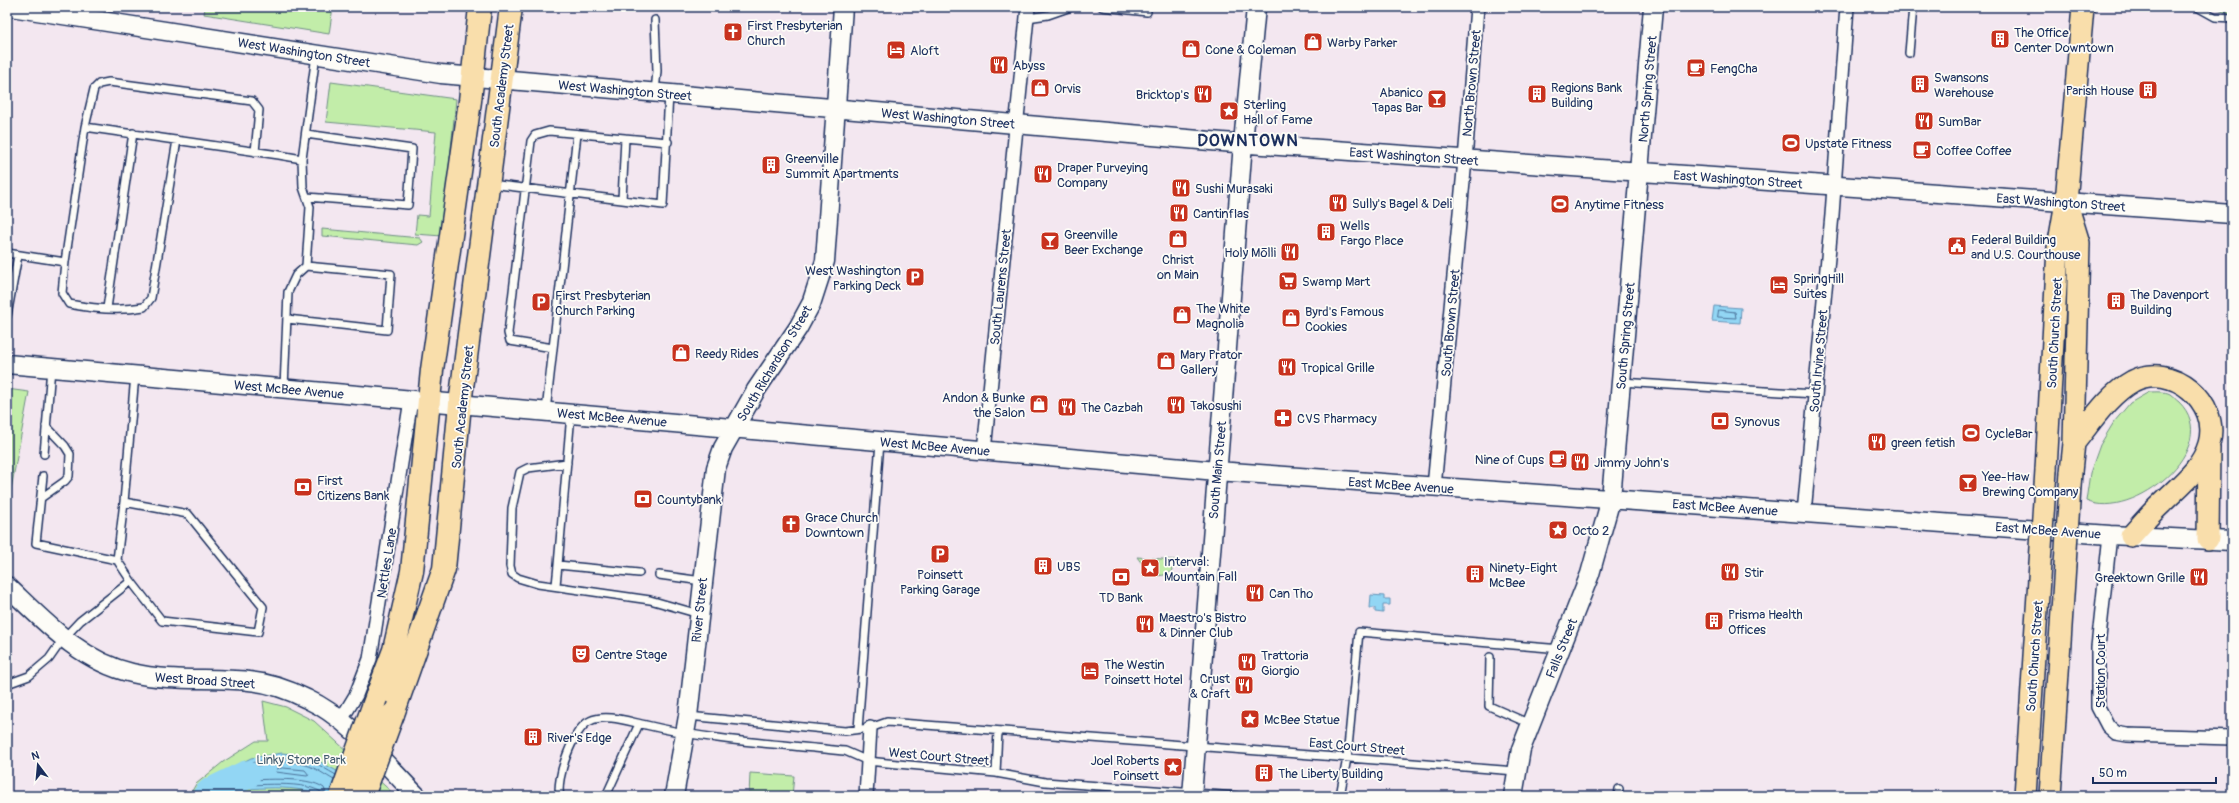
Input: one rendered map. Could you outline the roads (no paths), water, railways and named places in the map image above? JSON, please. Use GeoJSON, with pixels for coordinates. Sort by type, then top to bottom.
{"type":"FeatureCollection","features":[{"type":"Feature","properties":{"kind":"highway"},"geometry":{"type":"LineString","coordinates":[[341,796],[394,650],[412,571],[420,401],[451,228],[473,77],[480,7]]}},
{"type":"Feature","properties":{"kind":"highway","name":"South Academy Street"},"geometry":{"type":"LineString","coordinates":[[363,796],[444,569],[460,404],[503,79],[511,7]]}},
{"type":"Feature","properties":{"kind":"main road"},"geometry":{"type":"LineString","coordinates":[[2066,202],[2083,7]]}},
{"type":"Feature","properties":{"kind":"main road","name":"South Church Street"},"geometry":{"type":"LineString","coordinates":[[2050,796],[2074,442],[2079,243],[2066,202]]}},
{"type":"Feature","properties":{"kind":"main road","name":"South Church Street"},"geometry":{"type":"LineString","coordinates":[[2025,796],[2046,470],[2058,248],[2066,202]]}},
{"type":"Feature","properties":{"kind":"main road"},"geometry":{"type":"LineString","coordinates":[[2074,442],[2118,392],[2134,381],[2148,377],[2164,376],[2186,386],[2204,406],[2209,419],[2208,540]]}},
{"type":"Feature","properties":{"kind":"main road"},"geometry":{"type":"LineString","coordinates":[[2131,536],[2163,502],[2182,486],[2203,459],[2209,444]]}},
{"type":"Feature","properties":{"kind":"street","name":"West Washington Street"},"geometry":{"type":"LineString","coordinates":[[11,7],[442,74],[1243,143]]}},
{"type":"Feature","properties":{"kind":"street","name":"South Richardson Street"},"geometry":{"type":"LineString","coordinates":[[735,429],[756,390],[798,328],[811,304],[825,261],[843,7]]}},
{"type":"Feature","properties":{"kind":"street","name":"South Main Street"},"geometry":{"type":"LineString","coordinates":[[1192,795],[1243,143],[1256,7]]}},
{"type":"Feature","properties":{"kind":"street","name":"North Brown Street"},"geometry":{"type":"LineString","coordinates":[[1465,160],[1477,7]]}},
{"type":"Feature","properties":{"kind":"street","name":"North Spring Street"},"geometry":{"type":"LineString","coordinates":[[1640,172],[1653,7]]}},
{"type":"Feature","properties":{"kind":"street","name":"South Irvine Street"},"geometry":{"type":"LineString","coordinates":[[1804,513],[1834,186],[1847,7]]}},
{"type":"Feature","properties":{"kind":"street","name":"South Laurens Street"},"geometry":{"type":"LineString","coordinates":[[984,451],[1027,13]]}},
{"type":"Feature","properties":{"kind":"street","name":"East Washington Street"},"geometry":{"type":"LineString","coordinates":[[1243,143],[2232,214]]}},
{"type":"Feature","properties":{"kind":"street","name":"South Brown Street"},"geometry":{"type":"LineString","coordinates":[[1434,487],[1465,160]]}},
{"type":"Feature","properties":{"kind":"street","name":"South Spring Street"},"geometry":{"type":"LineString","coordinates":[[1611,499],[1640,172]]}},
{"type":"Feature","properties":{"kind":"street","name":"West McBee Avenue"},"geometry":{"type":"LineString","coordinates":[[7,364],[135,374],[420,401],[1217,471]]}},
{"type":"Feature","properties":{"kind":"street","name":"Nettles Lane"},"geometry":{"type":"LineString","coordinates":[[342,720],[356,695],[370,659],[420,401]]}},
{"type":"Feature","properties":{"kind":"street","name":"River Street"},"geometry":{"type":"LineString","coordinates":[[674,796],[688,716],[702,581],[716,468],[723,448],[735,429]]}},
{"type":"Feature","properties":{"kind":"street","name":"East McBee Avenue"},"geometry":{"type":"LineString","coordinates":[[1217,471],[2110,535],[2232,541]]}},
{"type":"Feature","properties":{"kind":"street","name":"Falls Street"},"geometry":{"type":"LineString","coordinates":[[1513,796],[1516,772],[1530,724],[1590,574],[1611,499]]}},
{"type":"Feature","properties":{"kind":"street","name":"Station Court"},"geometry":{"type":"LineString","coordinates":[[2110,535],[2098,647],[2098,707],[2102,717],[2116,733],[2127,735],[2232,738]]}},
{"type":"Feature","properties":{"kind":"street","name":"West Broad Street"},"geometry":{"type":"LineString","coordinates":[[7,586],[63,639],[97,660],[131,673],[173,679],[250,681],[277,687],[308,699],[342,720],[417,796]]}},
{"type":"Feature","properties":{"kind":"street"},"geometry":{"type":"LineString","coordinates":[[864,729],[868,761],[866,796]]}},
{"type":"Feature","properties":{"kind":"lane"},"geometry":{"type":"LineString","coordinates":[[1027,13],[1048,16],[1071,7]]}},
{"type":"Feature","properties":{"kind":"lane"},"geometry":{"type":"LineString","coordinates":[[1102,7],[1147,12]]}},
{"type":"Feature","properties":{"kind":"lane"},"geometry":{"type":"LineString","coordinates":[[1909,53],[1913,7]]}},
{"type":"Feature","properties":{"kind":"lane"},"geometry":{"type":"LineString","coordinates":[[2197,7],[2215,17],[2232,18]]}},
{"type":"Feature","properties":{"kind":"lane"},"geometry":{"type":"LineString","coordinates":[[488,184],[663,205],[668,142],[662,93],[657,71],[656,20]]}},
{"type":"Feature","properties":{"kind":"lane"},"geometry":{"type":"LineString","coordinates":[[284,388],[288,292],[296,275],[306,266],[310,207],[303,187],[302,159],[316,54]]}},
{"type":"Feature","properties":{"kind":"lane"},"geometry":{"type":"LineString","coordinates":[[177,140],[151,298],[144,307],[131,309],[88,308],[69,304],[62,293],[65,262],[86,127],[94,89],[99,84],[109,82],[252,101],[259,110],[255,152]]}},
{"type":"Feature","properties":{"kind":"lane"},"geometry":{"type":"LineString","coordinates":[[86,127],[302,159]]}},
{"type":"Feature","properties":{"kind":"lane"},"geometry":{"type":"LineString","coordinates":[[553,348],[510,341],[508,333],[531,141],[535,135],[549,132],[668,142]]}},
{"type":"Feature","properties":{"kind":"lane"},"geometry":{"type":"LineString","coordinates":[[107,308],[133,134]]}},
{"type":"Feature","properties":{"kind":"lane"},"geometry":{"type":"LineString","coordinates":[[306,134],[412,149],[408,206],[307,197]]}},
{"type":"Feature","properties":{"kind":"lane"},"geometry":{"type":"LineString","coordinates":[[546,412],[569,193],[577,134]]}},
{"type":"Feature","properties":{"kind":"lane"},"geometry":{"type":"LineString","coordinates":[[622,200],[626,138]]}},
{"type":"Feature","properties":{"kind":"lane"},"geometry":{"type":"LineString","coordinates":[[7,253],[65,262]]}},
{"type":"Feature","properties":{"kind":"lane"},"geometry":{"type":"LineString","coordinates":[[7,316],[18,255]]}},
{"type":"Feature","properties":{"kind":"lane"},"geometry":{"type":"LineString","coordinates":[[287,319],[387,330],[391,274],[306,266]]}},
{"type":"Feature","properties":{"kind":"lane"},"geometry":{"type":"LineString","coordinates":[[44,454],[51,368]]}},
{"type":"Feature","properties":{"kind":"lane"},"geometry":{"type":"LineString","coordinates":[[124,502],[188,514],[263,607],[258,632],[162,621],[131,581],[117,560],[124,502],[135,374]]}},
{"type":"Feature","properties":{"kind":"lane"},"geometry":{"type":"LineString","coordinates":[[1621,382],[1815,394]]}},
{"type":"Feature","properties":{"kind":"lane"},"geometry":{"type":"LineString","coordinates":[[556,585],[571,414]]}},
{"type":"Feature","properties":{"kind":"lane"},"geometry":{"type":"LineString","coordinates":[[41,498],[65,481],[69,476],[70,462],[70,454],[65,446],[46,426]]}},
{"type":"Feature","properties":{"kind":"lane"},"geometry":{"type":"LineString","coordinates":[[864,729],[880,442]]}},
{"type":"Feature","properties":{"kind":"lane"},"geometry":{"type":"LineString","coordinates":[[567,463],[528,468],[520,472],[512,508],[510,566],[512,574],[518,578],[538,584],[556,585],[650,600],[699,614]]}},
{"type":"Feature","properties":{"kind":"lane"},"geometry":{"type":"LineString","coordinates":[[43,476],[36,543],[100,558],[117,560]]}},
{"type":"Feature","properties":{"kind":"lane"},"geometry":{"type":"LineString","coordinates":[[558,565],[639,573]]}},
{"type":"Feature","properties":{"kind":"lane"},"geometry":{"type":"LineString","coordinates":[[659,575],[702,581]]}},
{"type":"Feature","properties":{"kind":"lane"},"geometry":{"type":"LineString","coordinates":[[7,684],[29,676],[49,659],[63,639],[80,621],[131,581]]}},
{"type":"Feature","properties":{"kind":"lane"},"geometry":{"type":"LineString","coordinates":[[1340,796],[1347,758],[1359,632],[1561,649]]}},
{"type":"Feature","properties":{"kind":"lane"},"geometry":{"type":"LineString","coordinates":[[1490,657],[1489,706],[1530,724]]}},
{"type":"Feature","properties":{"kind":"lane"},"geometry":{"type":"LineString","coordinates":[[688,716],[845,731],[864,729],[888,722],[1196,746]]}},
{"type":"Feature","properties":{"kind":"lane","name":"West Court Street"},"geometry":{"type":"LineString","coordinates":[[560,796],[558,787],[571,745],[579,730],[590,721],[606,718],[685,734],[845,752],[868,761],[996,773],[1045,782],[1192,795]]}},
{"type":"Feature","properties":{"kind":"lane"},"geometry":{"type":"LineString","coordinates":[[606,796],[639,724]]}},
{"type":"Feature","properties":{"kind":"lane"},"geometry":{"type":"LineString","coordinates":[[996,773],[998,730]]}},
{"type":"Feature","properties":{"kind":"lane","name":"East Court Street"},"geometry":{"type":"LineString","coordinates":[[1196,746],[1516,772]]}},
{"type":"Feature","properties":{"kind":"lane"},"geometry":{"type":"LineString","coordinates":[[1192,795],[1236,796]]}},
{"type":"Feature","properties":{"kind":"water"},"geometry":{"type":"Polygon","coordinates":[[[1714,306],[1741,308],[1740,323],[1712,321],[1714,306]]]}},
{"type":"Feature","properties":{"kind":"water"},"geometry":{"type":"Polygon","coordinates":[[[1371,595],[1384,596],[1384,599],[1390,599],[1390,605],[1383,605],[1383,613],[1375,612],[1375,608],[1370,608],[1371,595]]]}},
{"type":"Feature","properties":{"kind":"water"},"geometry":{"type":"Polygon","coordinates":[[[282,753],[309,756],[348,777],[370,796],[321,796],[297,789],[282,788],[211,792],[221,773],[251,758],[282,753]]]}},
{"type":"Feature","properties":{"kind":"waterway"},"geometry":{"type":"LineString","coordinates":[[207,796],[211,792],[246,775]]}},
{"type":"Feature","properties":{"kind":"place","name":"First Presbyterian Church"},"geometry":{"type":"Point","coordinates":[733,32]}},
{"type":"Feature","properties":{"kind":"place","name":"The Office Center Downtown"},"geometry":{"type":"Point","coordinates":[2000,39]}},
{"type":"Feature","properties":{"kind":"place","name":"Warby Parker"},"geometry":{"type":"Point","coordinates":[1313,42]}},
{"type":"Feature","properties":{"kind":"place","name":"Cone & Coleman"},"geometry":{"type":"Point","coordinates":[1191,49]}},
{"type":"Feature","properties":{"kind":"place","name":"Aloft"},"geometry":{"type":"Point","coordinates":[896,50]}},
{"type":"Feature","properties":{"kind":"place","name":"Abyss"},"geometry":{"type":"Point","coordinates":[999,65]}},
{"type":"Feature","properties":{"kind":"place","name":"FengCha"},"geometry":{"type":"Point","coordinates":[1696,68]}},
{"type":"Feature","properties":{"kind":"place","name":"Swansons Warehouse"},"geometry":{"type":"Point","coordinates":[1920,84]}},
{"type":"Feature","properties":{"kind":"place","name":"Orvis"},"geometry":{"type":"Point","coordinates":[1040,88]}},
{"type":"Feature","properties":{"kind":"place","name":"Parish House"},"geometry":{"type":"Point","coordinates":[2148,90]}},
{"type":"Feature","properties":{"kind":"place","name":"Bricktop's"},"geometry":{"type":"Point","coordinates":[1203,94]}},
{"type":"Feature","properties":{"kind":"place","name":"Regions Bank Building"},"geometry":{"type":"Point","coordinates":[1537,94]}},
{"type":"Feature","properties":{"kind":"place","name":"Abanico Tapas Bar"},"geometry":{"type":"Point","coordinates":[1437,99]}},
{"type":"Feature","properties":{"kind":"place","name":"Sterling Hall of Fame"},"geometry":{"type":"Point","coordinates":[1229,111]}},
{"type":"Feature","properties":{"kind":"place","name":"SumBar"},"geometry":{"type":"Point","coordinates":[1924,121]}},
{"type":"Feature","properties":{"kind":"place","name":"Upstate Fitness"},"geometry":{"type":"Point","coordinates":[1791,143]}},
{"type":"Feature","properties":{"kind":"place","name":"Coffee Coffee"},"geometry":{"type":"Point","coordinates":[1922,150]}},
{"type":"Feature","properties":{"kind":"place","name":"Greenville Summit Apartments"},"geometry":{"type":"Point","coordinates":[771,165]}},
{"type":"Feature","properties":{"kind":"place","name":"Draper Purveying Company"},"geometry":{"type":"Point","coordinates":[1043,174]}},
{"type":"Feature","properties":{"kind":"place","name":"Sushi Murasaki"},"geometry":{"type":"Point","coordinates":[1181,188]}},
{"type":"Feature","properties":{"kind":"place","name":"Sully's Bagel & Deli"},"geometry":{"type":"Point","coordinates":[1338,203]}},
{"type":"Feature","properties":{"kind":"place","name":"Anytime Fitness"},"geometry":{"type":"Point","coordinates":[1560,204]}},
{"type":"Feature","properties":{"kind":"place","name":"Cantinflas"},"geometry":{"type":"Point","coordinates":[1179,213]}},
{"type":"Feature","properties":{"kind":"place","name":"Wells Fargo Place"},"geometry":{"type":"Point","coordinates":[1326,232]}},
{"type":"Feature","properties":{"kind":"place","name":"Christ on Main"},"geometry":{"type":"Point","coordinates":[1178,239]}},
{"type":"Feature","properties":{"kind":"place","name":"Greenville Beer Exchange"},"geometry":{"type":"Point","coordinates":[1050,241]}},
{"type":"Feature","properties":{"kind":"place","name":"Federal Building and U.S. Courthouse"},"geometry":{"type":"Point","coordinates":[1957,246]}},
{"type":"Feature","properties":{"kind":"place","name":"Holy Mōlli"},"geometry":{"type":"Point","coordinates":[1290,252]}},
{"type":"Feature","properties":{"kind":"place","name":"West Washington Parking Deck"},"geometry":{"type":"Point","coordinates":[915,277]}},
{"type":"Feature","properties":{"kind":"place","name":"Swamp Mart"},"geometry":{"type":"Point","coordinates":[1288,281]}},
{"type":"Feature","properties":{"kind":"place","name":"SpringHill Suites"},"geometry":{"type":"Point","coordinates":[1779,285]}},
{"type":"Feature","properties":{"kind":"place","name":"The Davenport Building"},"geometry":{"type":"Point","coordinates":[2116,301]}},
{"type":"Feature","properties":{"kind":"place","name":"First Presbyterian Church Parking"},"geometry":{"type":"Point","coordinates":[541,302]}},
{"type":"Feature","properties":{"kind":"place","name":"The White Magnolia"},"geometry":{"type":"Point","coordinates":[1182,315]}},
{"type":"Feature","properties":{"kind":"place","name":"Byrd's Famous Cookies"},"geometry":{"type":"Point","coordinates":[1291,318]}},
{"type":"Feature","properties":{"kind":"place","name":"Reedy Rides"},"geometry":{"type":"Point","coordinates":[681,353]}},
{"type":"Feature","properties":{"kind":"place","name":"Mary Prator Gallery"},"geometry":{"type":"Point","coordinates":[1166,361]}},
{"type":"Feature","properties":{"kind":"place","name":"Tropical Grille"},"geometry":{"type":"Point","coordinates":[1287,367]}},
{"type":"Feature","properties":{"kind":"place","name":"Andon & Bunke the Salon"},"geometry":{"type":"Point","coordinates":[1039,404]}},
{"type":"Feature","properties":{"kind":"place","name":"Takosushi"},"geometry":{"type":"Point","coordinates":[1176,405]}},
{"type":"Feature","properties":{"kind":"place","name":"The Cazbah"},"geometry":{"type":"Point","coordinates":[1067,407]}},
{"type":"Feature","properties":{"kind":"place","name":"CVS Pharmacy"},"geometry":{"type":"Point","coordinates":[1283,418]}},
{"type":"Feature","properties":{"kind":"place","name":"Synovus"},"geometry":{"type":"Point","coordinates":[1720,421]}},
{"type":"Feature","properties":{"kind":"place","name":"CycleBar"},"geometry":{"type":"Point","coordinates":[1971,433]}},
{"type":"Feature","properties":{"kind":"place","name":"green fetish"},"geometry":{"type":"Point","coordinates":[1877,442]}},
{"type":"Feature","properties":{"kind":"place","name":"Nine of Cups"},"geometry":{"type":"Point","coordinates":[1558,459]}},
{"type":"Feature","properties":{"kind":"place","name":"Jimmy John's"},"geometry":{"type":"Point","coordinates":[1580,462]}},
{"type":"Feature","properties":{"kind":"place","name":"Yee-Haw Brewing Company"},"geometry":{"type":"Point","coordinates":[1968,483]}},
{"type":"Feature","properties":{"kind":"place","name":"First Citizens Bank"},"geometry":{"type":"Point","coordinates":[303,487]}},
{"type":"Feature","properties":{"kind":"place","name":"Countybank"},"geometry":{"type":"Point","coordinates":[643,499]}},
{"type":"Feature","properties":{"kind":"place","name":"Grace Church Downtown"},"geometry":{"type":"Point","coordinates":[791,524]}},
{"type":"Feature","properties":{"kind":"place","name":"Octo 2"},"geometry":{"type":"Point","coordinates":[1558,530]}},
{"type":"Feature","properties":{"kind":"place","name":"Poinsett Parking Garage"},"geometry":{"type":"Point","coordinates":[940,554]}},
{"type":"Feature","properties":{"kind":"place","name":"UBS"},"geometry":{"type":"Point","coordinates":[1043,566]}},
{"type":"Feature","properties":{"kind":"place","name":"Interval: Mountain Fall"},"geometry":{"type":"Point","coordinates":[1150,568]}},
{"type":"Feature","properties":{"kind":"place","name":"Stir"},"geometry":{"type":"Point","coordinates":[1730,572]}},
{"type":"Feature","properties":{"kind":"place","name":"Ninety-Eight McBee"},"geometry":{"type":"Point","coordinates":[1475,574]}},
{"type":"Feature","properties":{"kind":"place","name":"TD Bank"},"geometry":{"type":"Point","coordinates":[1121,577]}},
{"type":"Feature","properties":{"kind":"place","name":"Greektown Grille"},"geometry":{"type":"Point","coordinates":[2199,577]}},
{"type":"Feature","properties":{"kind":"place","name":"Can Tho"},"geometry":{"type":"Point","coordinates":[1255,593]}},
{"type":"Feature","properties":{"kind":"place","name":"Prisma Health Offices"},"geometry":{"type":"Point","coordinates":[1714,621]}},
{"type":"Feature","properties":{"kind":"place","name":"Maestro's Bistro & Dinner Club"},"geometry":{"type":"Point","coordinates":[1145,624]}},
{"type":"Feature","properties":{"kind":"place","name":"Centre Stage"},"geometry":{"type":"Point","coordinates":[581,654]}},
{"type":"Feature","properties":{"kind":"place","name":"Trattoria Giorgio"},"geometry":{"type":"Point","coordinates":[1247,662]}},
{"type":"Feature","properties":{"kind":"place","name":"The Westin Poinsett Hotel"},"geometry":{"type":"Point","coordinates":[1090,671]}},
{"type":"Feature","properties":{"kind":"place","name":"Crust & Craft"},"geometry":{"type":"Point","coordinates":[1244,685]}},
{"type":"Feature","properties":{"kind":"place","name":"McBee Statue"},"geometry":{"type":"Point","coordinates":[1250,719]}},
{"type":"Feature","properties":{"kind":"place","name":"River's Edge"},"geometry":{"type":"Point","coordinates":[533,737]}},
{"type":"Feature","properties":{"kind":"place","name":"Joel Roberts Poinsett"},"geometry":{"type":"Point","coordinates":[1173,767]}},
{"type":"Feature","properties":{"kind":"place","name":"The Liberty Building"},"geometry":{"type":"Point","coordinates":[1264,773]}},
{"type":"Feature","properties":{"kind":"district","name":"DOWNTOWN"},"geometry":{"type":"Point","coordinates":[1248,140]}},
{"type":"Feature","properties":{"kind":"park label","name":"Linky Stone Park"},"geometry":{"type":"Point","coordinates":[301,759]}}]}
